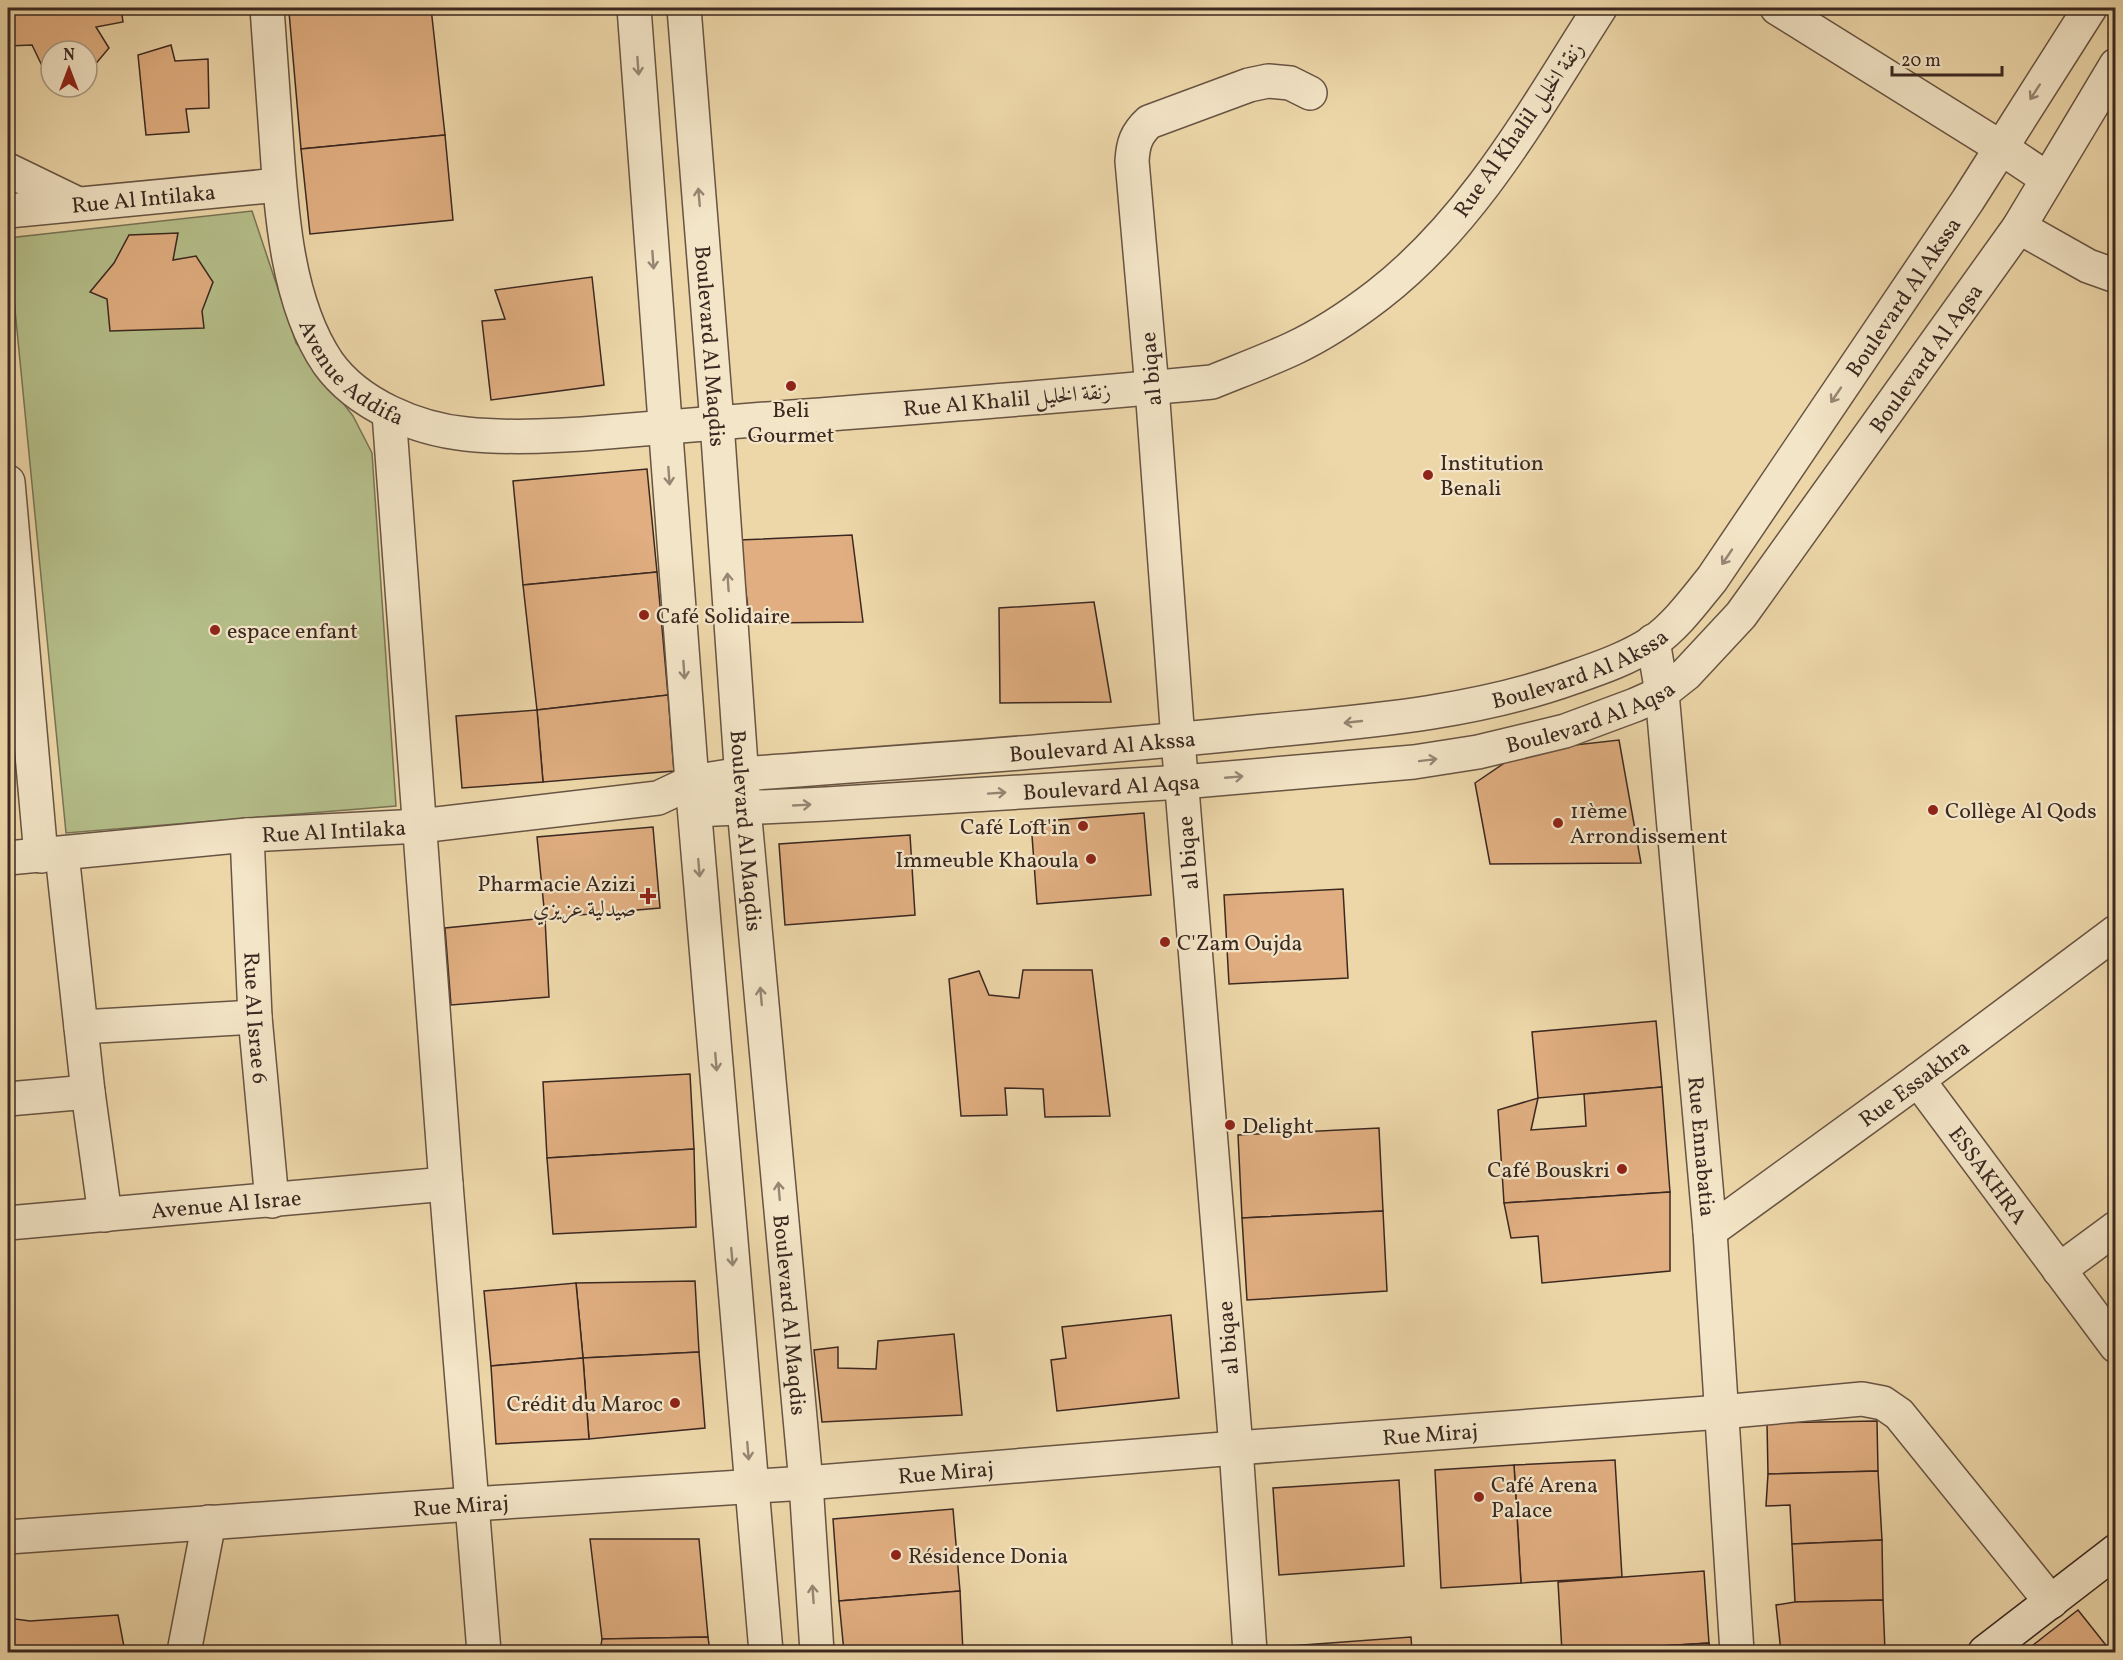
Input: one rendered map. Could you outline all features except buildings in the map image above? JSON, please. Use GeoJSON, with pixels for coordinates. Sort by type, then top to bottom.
{"type":"FeatureCollection","features":[{"type":"Feature","properties":{"kind":"street","name":"Avenue Addifa"},"geometry":{"type":"LineString","coordinates":[[267,8],[279,185],[291,269],[302,309],[316,340],[328,363],[344,381],[364,399],[389,413],[445,431],[468,435],[565,435],[717,423]]}},
{"type":"Feature","properties":{"kind":"street"},"geometry":{"type":"LineString","coordinates":[[634,8],[693,796],[766,1653]]}},
{"type":"Feature","properties":{"kind":"street","name":"Boulevard Al Maqdis"},"geometry":{"type":"LineString","coordinates":[[684,8],[717,423],[741,774],[806,1483],[817,1653]]}},
{"type":"Feature","properties":{"kind":"street","name":"Rue Al Khalil زنقة الخليل"},"geometry":{"type":"LineString","coordinates":[[717,423],[1152,388],[1212,381],[1294,348],[1377,296],[1442,236],[1481,190],[1600,8]]}},
{"type":"Feature","properties":{"kind":"street"},"geometry":{"type":"LineString","coordinates":[[1777,8],[2046,178]]}},
{"type":"Feature","properties":{"kind":"street","name":"Boulevard Al Akssa"},"geometry":{"type":"LineString","coordinates":[[693,796],[741,774],[1178,740],[1414,716],[1517,696],[1613,662],[1653,641],[1677,621],[1712,579],[1961,209],[2090,8]]}},
{"type":"Feature","properties":{"kind":"street","name":"Boulevard Al Aqsa"},"geometry":{"type":"LineString","coordinates":[[693,796],[744,808],[1182,782],[1414,762],[1467,754],[1565,731],[1662,693],[1686,674],[1741,615],[2019,226],[2115,65]]}},
{"type":"Feature","properties":{"kind":"street","name":"al biqae"},"geometry":{"type":"LineString","coordinates":[[1250,1653],[1236,1448],[1132,161],[1133,145],[1139,131],[1149,122],[1268,81],[1290,83],[1310,93]]}},
{"type":"Feature","properties":{"kind":"street"},"geometry":{"type":"LineString","coordinates":[[8,170],[79,204]]}},
{"type":"Feature","properties":{"kind":"street","name":"Rue Al Intilaka"},"geometry":{"type":"LineString","coordinates":[[8,211],[279,185]]}},
{"type":"Feature","properties":{"kind":"street"},"geometry":{"type":"LineString","coordinates":[[2019,226],[2088,266],[2115,276]]}},
{"type":"Feature","properties":{"kind":"street"},"geometry":{"type":"LineString","coordinates":[[389,413],[446,1184],[484,1653]]}},
{"type":"Feature","properties":{"kind":"street"},"geometry":{"type":"LineString","coordinates":[[8,482],[52,855],[81,1027],[105,1215]]}},
{"type":"Feature","properties":{"kind":"street","name":"Rue Ennabatia"},"geometry":{"type":"LineString","coordinates":[[1653,641],[1662,693],[1710,1231],[1737,1653]]}},
{"type":"Feature","properties":{"kind":"street","name":"Rue Al Intilaka"},"geometry":{"type":"LineString","coordinates":[[8,858],[247,836],[420,826],[658,798],[693,796]]}},
{"type":"Feature","properties":{"kind":"street","name":"Rue Al Israe 6"},"geometry":{"type":"LineString","coordinates":[[247,836],[255,1017],[272,1201]]}},
{"type":"Feature","properties":{"kind":"street","name":"Rue Essakhra"},"geometry":{"type":"LineString","coordinates":[[1710,1231],[1918,1080],[2115,932]]}},
{"type":"Feature","properties":{"kind":"street"},"geometry":{"type":"LineString","coordinates":[[81,1027],[255,1017]]}},
{"type":"Feature","properties":{"kind":"street","name":"ESSAKHRA"},"geometry":{"type":"LineString","coordinates":[[1918,1080],[2115,1346]]}},
{"type":"Feature","properties":{"kind":"street"},"geometry":{"type":"LineString","coordinates":[[8,1100],[88,1092]]}},
{"type":"Feature","properties":{"kind":"street","name":"Avenue Al Israe"},"geometry":{"type":"LineString","coordinates":[[8,1223],[446,1184]]}},
{"type":"Feature","properties":{"kind":"street"},"geometry":{"type":"LineString","coordinates":[[2059,1270],[2115,1228]]}},
{"type":"Feature","properties":{"kind":"street","name":"Rue Miraj"},"geometry":{"type":"LineString","coordinates":[[8,1537],[472,1503],[806,1483],[1862,1399],[1883,1403],[1899,1414],[2051,1602]]}},
{"type":"Feature","properties":{"kind":"street"},"geometry":{"type":"LineString","coordinates":[[184,1653],[209,1522]]}},
{"type":"Feature","properties":{"kind":"street"},"geometry":{"type":"LineString","coordinates":[[1987,1652],[2115,1551]]}},
{"type":"Feature","properties":{"kind":"green space","name":"espace enfant"},"geometry":{"type":"Polygon","coordinates":[[[252,211],[296,343],[353,416],[372,453],[396,806],[66,833],[8,238],[252,211]]]}},
{"type":"Feature","properties":{"kind":"place","name":"Beli Gourmet"},"geometry":{"type":"Point","coordinates":[791,386]}},
{"type":"Feature","properties":{"kind":"place","name":"Institution Benali"},"geometry":{"type":"Point","coordinates":[1428,475]}},
{"type":"Feature","properties":{"kind":"place","name":"Café Solidaire"},"geometry":{"type":"Point","coordinates":[644,615]}},
{"type":"Feature","properties":{"kind":"place","name":"espace enfant"},"geometry":{"type":"Point","coordinates":[215,630]}},
{"type":"Feature","properties":{"kind":"place","name":"Collège Al Qods"},"geometry":{"type":"Point","coordinates":[1933,810]}},
{"type":"Feature","properties":{"kind":"place","name":"11ème Arrondissement"},"geometry":{"type":"Point","coordinates":[1558,823]}},
{"type":"Feature","properties":{"kind":"place","name":"Café Loft'in"},"geometry":{"type":"Point","coordinates":[1083,826]}},
{"type":"Feature","properties":{"kind":"place","name":"Immeuble Khaoula"},"geometry":{"type":"Point","coordinates":[1091,859]}},
{"type":"Feature","properties":{"kind":"place","name":"Pharmacie Azizi صيدلية عزيزي"},"geometry":{"type":"Point","coordinates":[648,896]}},
{"type":"Feature","properties":{"kind":"place","name":"C'Zam Oujda"},"geometry":{"type":"Point","coordinates":[1165,942]}},
{"type":"Feature","properties":{"kind":"place","name":"Delight"},"geometry":{"type":"Point","coordinates":[1230,1125]}},
{"type":"Feature","properties":{"kind":"place","name":"Café Bouskri"},"geometry":{"type":"Point","coordinates":[1622,1169]}},
{"type":"Feature","properties":{"kind":"place","name":"Crédit du Maroc"},"geometry":{"type":"Point","coordinates":[675,1403]}},
{"type":"Feature","properties":{"kind":"place","name":"Café Arena Palace"},"geometry":{"type":"Point","coordinates":[1479,1497]}},
{"type":"Feature","properties":{"kind":"place","name":"Résidence Donia"},"geometry":{"type":"Point","coordinates":[896,1555]}}]}
